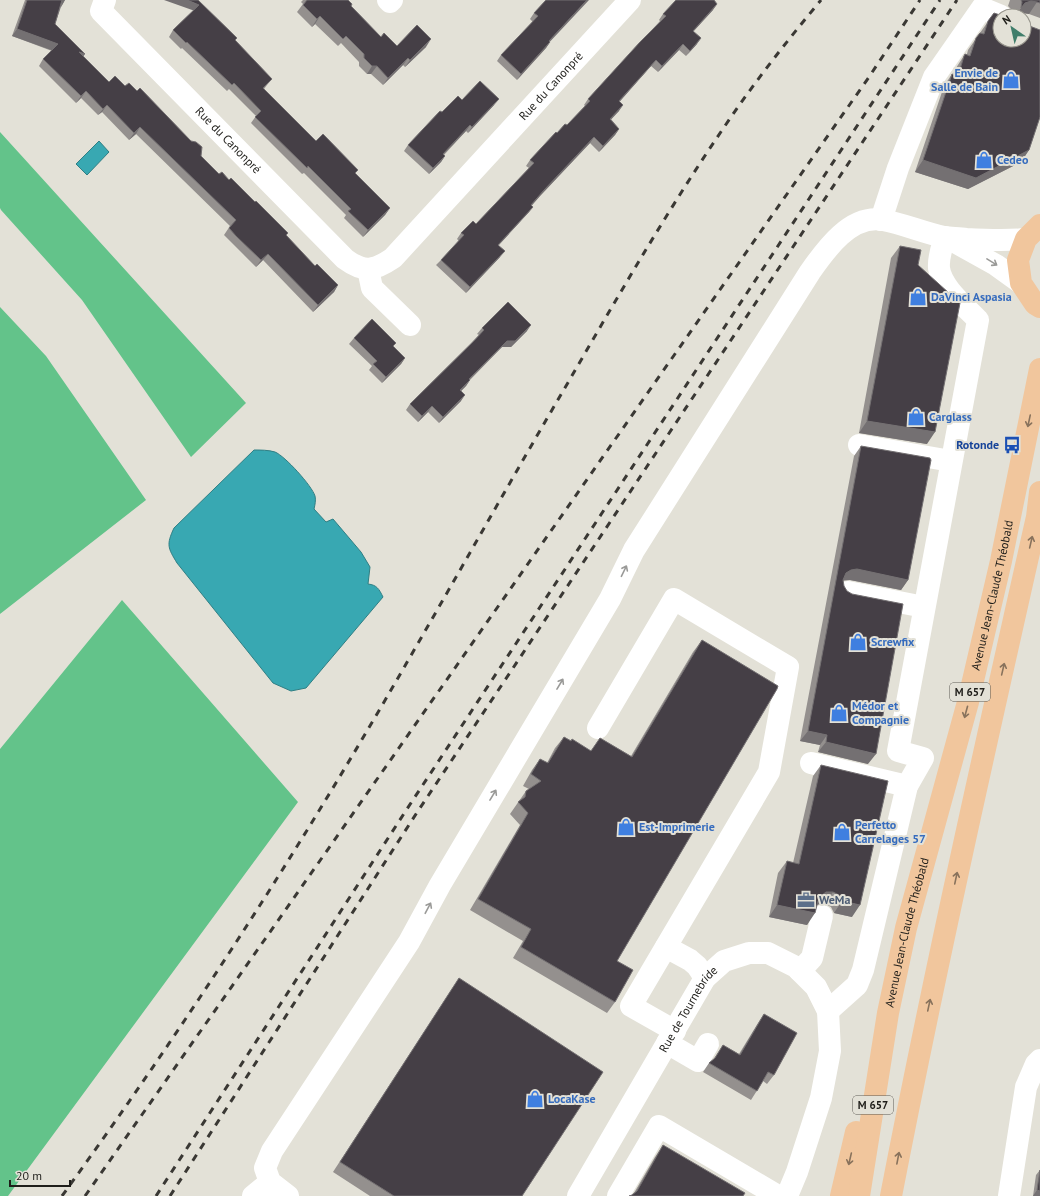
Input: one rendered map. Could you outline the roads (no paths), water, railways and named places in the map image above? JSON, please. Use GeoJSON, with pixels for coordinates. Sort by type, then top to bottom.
{"type":"FeatureCollection","features":[{"type":"Feature","properties":{"kind":"main road"},"geometry":{"type":"LineString","coordinates":[[1033,232],[1018,260],[1021,283],[1038,311]]}},
{"type":"Feature","properties":{"kind":"main road","name":"Avenue Jean-Claude Théobald"},"geometry":{"type":"LineString","coordinates":[[859,1196],[888,1013],[906,928],[968,702],[1000,568],[1040,369]]}},
{"type":"Feature","properties":{"kind":"main road","name":"M 657"},"geometry":{"type":"LineString","coordinates":[[891,1196],[921,1043],[977,782],[1037,518],[1040,492]]}},
{"type":"Feature","properties":{"kind":"main road"},"geometry":{"type":"LineString","coordinates":[[841,1196],[865,1093],[888,1013]]}},
{"type":"Feature","properties":{"kind":"street","name":"Rue du Canonpré"},"geometry":{"type":"LineString","coordinates":[[105,0],[101,11],[345,259],[356,267],[368,269],[382,265],[393,258],[630,0]]}},
{"type":"Feature","properties":{"kind":"street"},"geometry":{"type":"LineString","coordinates":[[388,0],[390,2],[392,0]]}},
{"type":"Feature","properties":{"kind":"street"},"geometry":{"type":"LineString","coordinates":[[881,220],[898,168],[934,76],[982,8],[992,12]]}},
{"type":"Feature","properties":{"kind":"street"},"geometry":{"type":"LineString","coordinates":[[288,1196],[270,1182],[265,1168],[272,1151],[409,942],[440,885],[610,599],[634,550],[824,252],[849,229],[866,221],[881,220],[945,237],[988,240],[1033,232]]}},
{"type":"Feature","properties":{"kind":"street"},"geometry":{"type":"LineString","coordinates":[[945,237],[996,265],[1021,283]]}},
{"type":"Feature","properties":{"kind":"street"},"geometry":{"type":"LineString","coordinates":[[828,1011],[857,985],[863,970],[907,786],[923,758],[898,751],[978,320],[946,285],[942,277],[939,268],[945,237]]}},
{"type":"Feature","properties":{"kind":"street"},"geometry":{"type":"LineString","coordinates":[[368,269],[372,288],[410,325]]}},
{"type":"Feature","properties":{"kind":"street"},"geometry":{"type":"LineString","coordinates":[[859,445],[951,461]]}},
{"type":"Feature","properties":{"kind":"street"},"geometry":{"type":"LineString","coordinates":[[848,592],[924,607]]}},
{"type":"Feature","properties":{"kind":"street"},"geometry":{"type":"LineString","coordinates":[[598,728],[674,599],[788,667],[769,772],[631,1006],[671,1037],[698,1062],[708,1044]]}},
{"type":"Feature","properties":{"kind":"street"},"geometry":{"type":"LineString","coordinates":[[811,764],[907,786]]}},
{"type":"Feature","properties":{"kind":"street"},"geometry":{"type":"LineString","coordinates":[[800,970],[812,958],[822,916]]}},
{"type":"Feature","properties":{"kind":"street"},"geometry":{"type":"LineString","coordinates":[[666,947],[693,963],[705,978]]}},
{"type":"Feature","properties":{"kind":"street","name":"Rue de Tournebride"},"geometry":{"type":"LineString","coordinates":[[578,1196],[705,978],[724,961],[749,953],[768,953],[800,970],[816,987],[828,1011],[830,1050],[821,1098],[797,1172],[787,1196]]}},
{"type":"Feature","properties":{"kind":"street"},"geometry":{"type":"LineString","coordinates":[[1010,1196],[1026,1087],[1036,1064],[1040,1060]]}},
{"type":"Feature","properties":{"kind":"street"},"geometry":{"type":"LineString","coordinates":[[618,1196],[659,1126],[753,1190],[778,1196]]}},
{"type":"Feature","properties":{"kind":"street"},"geometry":{"type":"LineString","coordinates":[[253,1196],[270,1182]]}},
{"type":"Feature","properties":{"kind":"water"},"geometry":{"type":"Polygon","coordinates":[[[99,141],[109,152],[87,175],[76,164],[99,141]]]}},
{"type":"Feature","properties":{"kind":"water"},"geometry":{"type":"Polygon","coordinates":[[[254,450],[267,450],[275,452],[285,459],[298,472],[313,491],[315,496],[314,509],[326,522],[333,519],[361,552],[370,567],[368,584],[374,585],[383,597],[306,688],[291,691],[273,683],[177,563],[169,546],[174,528],[254,450]]]}},
{"type":"Feature","properties":{"kind":"railway"},"geometry":{"type":"LineString","coordinates":[[62,1196],[198,1001],[284,868],[406,664],[607,315],[692,175],[748,93],[821,0]]}},
{"type":"Feature","properties":{"kind":"railway"},"geometry":{"type":"LineString","coordinates":[[85,1196],[869,77],[920,0]]}},
{"type":"Feature","properties":{"kind":"railway"},"geometry":{"type":"LineString","coordinates":[[156,1196],[405,812],[940,0]]}},
{"type":"Feature","properties":{"kind":"railway"},"geometry":{"type":"LineString","coordinates":[[170,1196],[416,814],[957,0]]}},
{"type":"Feature","properties":{"kind":"place","name":"Envie de Salle de Bain"},"geometry":{"type":"Point","coordinates":[1011,80]}},
{"type":"Feature","properties":{"kind":"place","name":"Cedeo"},"geometry":{"type":"Point","coordinates":[984,160]}},
{"type":"Feature","properties":{"kind":"place","name":"DaVinci Aspasia"},"geometry":{"type":"Point","coordinates":[918,297]}},
{"type":"Feature","properties":{"kind":"place","name":"Carglass"},"geometry":{"type":"Point","coordinates":[916,417]}},
{"type":"Feature","properties":{"kind":"place","name":"Rotonde"},"geometry":{"type":"Point","coordinates":[1012,445]}},
{"type":"Feature","properties":{"kind":"place","name":"Screwfix"},"geometry":{"type":"Point","coordinates":[858,642]}},
{"type":"Feature","properties":{"kind":"place","name":"Médor et Compagnie"},"geometry":{"type":"Point","coordinates":[839,713]}},
{"type":"Feature","properties":{"kind":"place","name":"Est-Imprimerie"},"geometry":{"type":"Point","coordinates":[626,827]}},
{"type":"Feature","properties":{"kind":"place","name":"Perfetto Carrelages 57"},"geometry":{"type":"Point","coordinates":[842,832]}},
{"type":"Feature","properties":{"kind":"place","name":"WeMa"},"geometry":{"type":"Point","coordinates":[806,900]}},
{"type":"Feature","properties":{"kind":"place","name":"LocaKase"},"geometry":{"type":"Point","coordinates":[535,1099]}}]}
